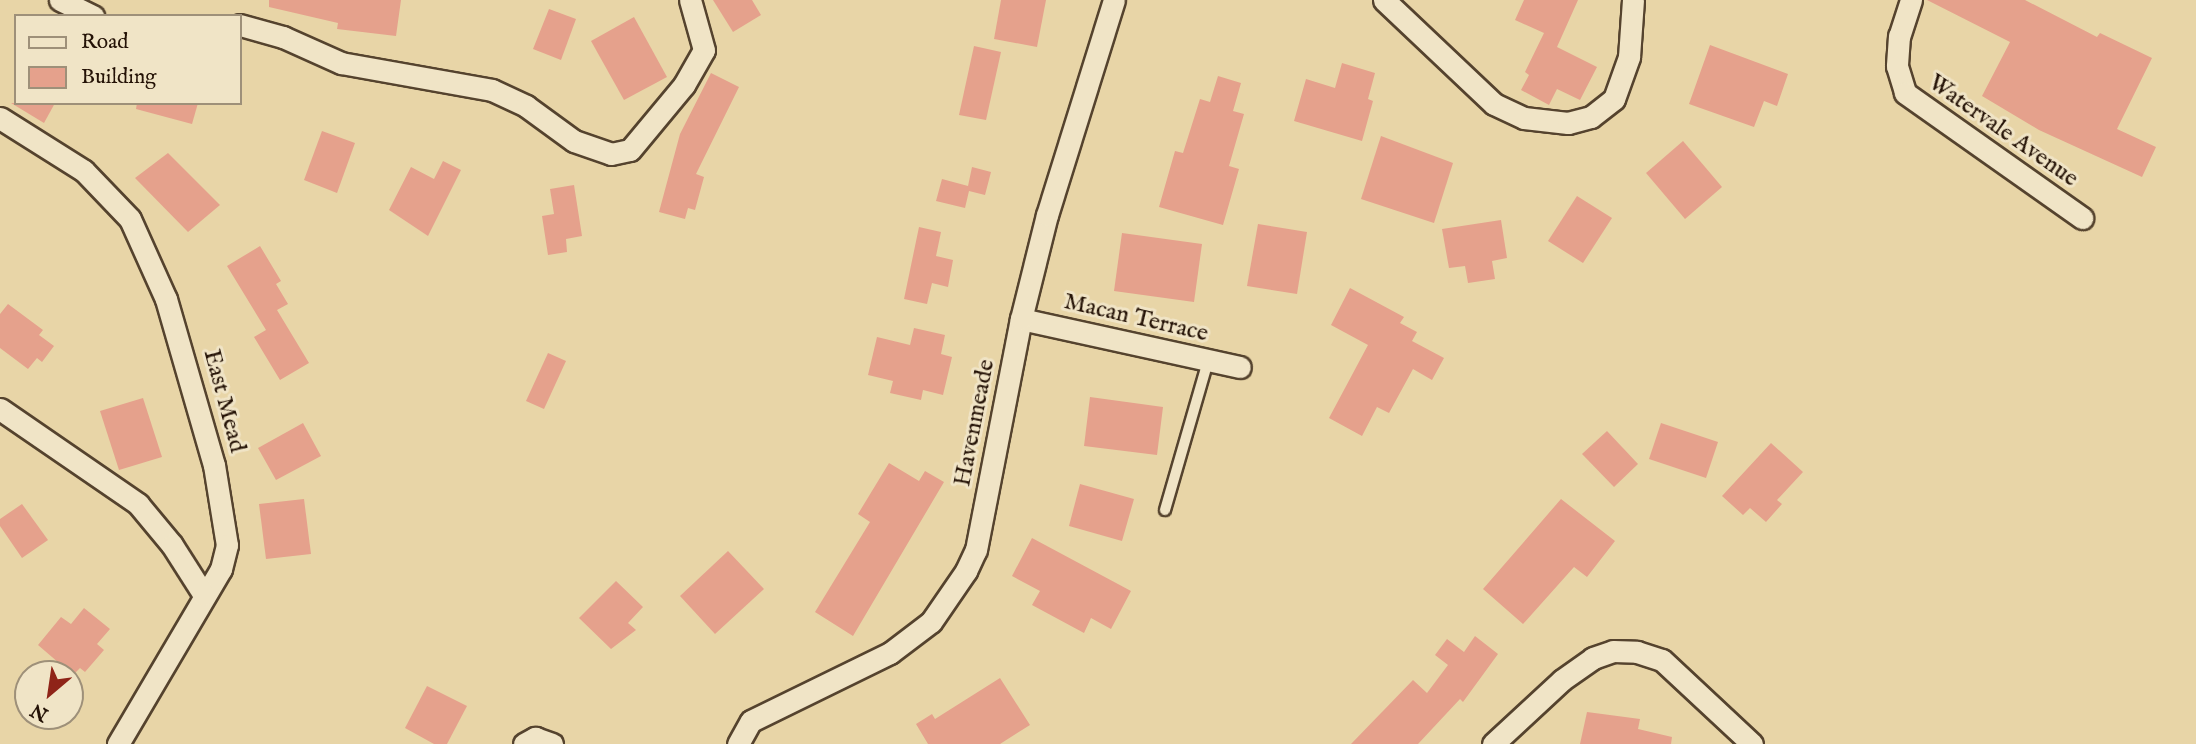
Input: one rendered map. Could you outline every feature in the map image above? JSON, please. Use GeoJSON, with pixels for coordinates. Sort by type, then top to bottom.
{"type":"FeatureCollection","features":[{"type":"Feature","properties":{"kind":"street"},"geometry":{"type":"LineString","coordinates":[[60,0],[89,14]]}},
{"type":"Feature","properties":{"kind":"street"},"geometry":{"type":"LineString","coordinates":[[242,26],[355,66],[492,90],[526,106],[574,141],[611,154],[631,150],[684,85],[704,50],[690,0]]}},
{"type":"Feature","properties":{"kind":"street","name":"Havenmeade"},"geometry":{"type":"LineString","coordinates":[[738,744],[751,721],[869,666],[922,628],[946,604],[976,550],[1021,318],[1077,110],[1114,0]]}},
{"type":"Feature","properties":{"kind":"street"},"geometry":{"type":"LineString","coordinates":[[1384,0],[1494,104],[1524,118],[1568,123],[1591,117],[1614,99],[1632,44],[1633,0]]}},
{"type":"Feature","properties":{"kind":"street","name":"Watervale Avenue"},"geometry":{"type":"LineString","coordinates":[[1911,0],[1899,36],[1897,66],[1905,93],[2082,218]]}},
{"type":"Feature","properties":{"kind":"street","name":"East Mead"},"geometry":{"type":"LineString","coordinates":[[0,118],[104,187],[144,244],[182,346],[220,497],[227,545],[221,569],[118,744]]}},
{"type":"Feature","properties":{"kind":"street","name":"Macan Terrace"},"geometry":{"type":"LineString","coordinates":[[1021,318],[1240,367]]}},
{"type":"Feature","properties":{"kind":"street"},"geometry":{"type":"LineString","coordinates":[[0,409],[138,504],[172,545],[204,595]]}},
{"type":"Feature","properties":{"kind":"street"},"geometry":{"type":"LineString","coordinates":[[1493,744],[1562,680],[1593,658],[1613,651],[1637,652],[1662,660],[1752,744]]}},
{"type":"Feature","properties":{"kind":"street"},"geometry":{"type":"LineString","coordinates":[[524,744],[534,738],[552,744]]}},
{"type":"Feature","properties":{"kind":"lane"},"geometry":{"type":"LineString","coordinates":[[1165,510],[1208,361]]}},
{"type":"Feature","properties":{"kind":"building"},"geometry":{"type":"Polygon","coordinates":[[[269,0],[401,0],[396,36],[337,29],[338,23],[269,7],[269,0]]]}},
{"type":"Feature","properties":{"kind":"building"},"geometry":{"type":"Polygon","coordinates":[[[713,0],[752,0],[761,15],[733,32],[713,0]]]}},
{"type":"Feature","properties":{"kind":"building"},"geometry":{"type":"Polygon","coordinates":[[[1001,0],[1046,0],[1037,47],[994,39],[1001,0]]]}},
{"type":"Feature","properties":{"kind":"building"},"geometry":{"type":"Polygon","coordinates":[[[1524,0],[1578,0],[1557,47],[1597,67],[1580,100],[1557,89],[1549,105],[1521,90],[1529,75],[1525,72],[1544,33],[1515,20],[1524,0]]]}},
{"type":"Feature","properties":{"kind":"building"},"geometry":{"type":"Polygon","coordinates":[[[1927,0],[2025,0],[2097,37],[2100,33],[2152,58],[2117,129],[2156,147],[2142,177],[2039,130],[1982,96],[2010,42],[1927,0]]]}},
{"type":"Feature","properties":{"kind":"building"},"geometry":{"type":"Polygon","coordinates":[[[549,9],[576,19],[561,60],[533,49],[549,9]]]}},
{"type":"Feature","properties":{"kind":"building"},"geometry":{"type":"Polygon","coordinates":[[[634,17],[667,77],[624,100],[591,41],[634,17]]]}},
{"type":"Feature","properties":{"kind":"building"},"geometry":{"type":"Polygon","coordinates":[[[1710,45],[1788,74],[1777,106],[1764,101],[1754,127],[1689,104],[1710,45]]]}},
{"type":"Feature","properties":{"kind":"building"},"geometry":{"type":"Polygon","coordinates":[[[974,46],[1001,52],[986,120],[959,115],[974,46]]]}},
{"type":"Feature","properties":{"kind":"building"},"geometry":{"type":"Polygon","coordinates":[[[1342,63],[1375,73],[1368,99],[1373,101],[1362,141],[1294,121],[1306,79],[1335,88],[1342,63]]]}},
{"type":"Feature","properties":{"kind":"building"},"geometry":{"type":"Polygon","coordinates":[[[711,73],[739,87],[696,174],[704,177],[695,210],[688,208],[685,219],[659,212],[680,134],[711,73]]]}},
{"type":"Feature","properties":{"kind":"building"},"geometry":{"type":"Polygon","coordinates":[[[1218,76],[1241,83],[1233,111],[1244,114],[1229,166],[1239,169],[1223,225],[1159,207],[1175,151],[1183,153],[1200,99],[1210,102],[1218,76]]]}},
{"type":"Feature","properties":{"kind":"building"},"geometry":{"type":"Polygon","coordinates":[[[14,105],[54,105],[44,123],[14,105]]]}},
{"type":"Feature","properties":{"kind":"building"},"geometry":{"type":"Polygon","coordinates":[[[137,105],[197,105],[192,124],[136,109],[137,105]]]}},
{"type":"Feature","properties":{"kind":"building"},"geometry":{"type":"Polygon","coordinates":[[[322,131],[355,143],[337,193],[304,180],[322,131]]]}},
{"type":"Feature","properties":{"kind":"building"},"geometry":{"type":"Polygon","coordinates":[[[1381,136],[1453,163],[1434,223],[1361,199],[1381,136]]]}},
{"type":"Feature","properties":{"kind":"building"},"geometry":{"type":"Polygon","coordinates":[[[1683,141],[1722,187],[1685,219],[1646,173],[1683,141]]]}},
{"type":"Feature","properties":{"kind":"building"},"geometry":{"type":"Polygon","coordinates":[[[168,153],[220,205],[188,232],[135,178],[168,153]]]}},
{"type":"Feature","properties":{"kind":"building"},"geometry":{"type":"Polygon","coordinates":[[[443,161],[461,170],[428,236],[389,210],[411,167],[434,179],[443,161]]]}},
{"type":"Feature","properties":{"kind":"building"},"geometry":{"type":"Polygon","coordinates":[[[972,167],[991,172],[985,195],[969,191],[965,208],[936,201],[942,179],[968,186],[972,167]]]}},
{"type":"Feature","properties":{"kind":"building"},"geometry":{"type":"Polygon","coordinates":[[[574,185],[582,236],[566,239],[567,252],[548,255],[542,216],[554,214],[550,189],[574,185]]]}},
{"type":"Feature","properties":{"kind":"building"},"geometry":{"type":"Polygon","coordinates":[[[1577,196],[1612,218],[1583,263],[1548,241],[1577,196]]]}},
{"type":"Feature","properties":{"kind":"building"},"geometry":{"type":"Polygon","coordinates":[[[1501,220],[1507,258],[1492,261],[1495,279],[1468,283],[1465,266],[1449,268],[1442,229],[1501,220]]]}},
{"type":"Feature","properties":{"kind":"building"},"geometry":{"type":"Polygon","coordinates":[[[1258,224],[1307,232],[1297,294],[1247,286],[1258,224]]]}},
{"type":"Feature","properties":{"kind":"building"},"geometry":{"type":"Polygon","coordinates":[[[919,227],[941,232],[936,256],[953,260],[948,287],[932,283],[927,304],[904,299],[919,227]]]}},
{"type":"Feature","properties":{"kind":"building"},"geometry":{"type":"Polygon","coordinates":[[[1122,233],[1202,244],[1194,302],[1114,291],[1122,233]]]}},
{"type":"Feature","properties":{"kind":"building"},"geometry":{"type":"Polygon","coordinates":[[[260,246],[281,281],[276,284],[288,304],[277,310],[309,363],[280,380],[254,337],[266,330],[227,266],[260,246]]]}},
{"type":"Feature","properties":{"kind":"building"},"geometry":{"type":"Polygon","coordinates":[[[1350,288],[1404,317],[1400,323],[1417,332],[1412,341],[1444,358],[1432,380],[1413,369],[1389,413],[1377,407],[1362,436],[1329,418],[1368,345],[1331,325],[1350,288]]]}},
{"type":"Feature","properties":{"kind":"building"},"geometry":{"type":"Polygon","coordinates":[[[8,304],[43,330],[39,335],[54,346],[42,362],[37,358],[28,369],[0,348],[0,314],[8,304]]]}},
{"type":"Feature","properties":{"kind":"building"},"geometry":{"type":"Polygon","coordinates":[[[914,328],[945,335],[941,354],[952,357],[943,395],[923,390],[921,400],[890,393],[893,381],[868,375],[877,337],[910,345],[914,328]]]}},
{"type":"Feature","properties":{"kind":"building"},"geometry":{"type":"Polygon","coordinates":[[[548,353],[566,361],[544,409],[526,401],[548,353]]]}},
{"type":"Feature","properties":{"kind":"building"},"geometry":{"type":"Polygon","coordinates":[[[1090,397],[1163,407],[1157,455],[1084,446],[1090,397]]]}},
{"type":"Feature","properties":{"kind":"building"},"geometry":{"type":"Polygon","coordinates":[[[143,398],[162,457],[119,470],[100,411],[143,398]]]}},
{"type":"Feature","properties":{"kind":"building"},"geometry":{"type":"Polygon","coordinates":[[[303,423],[321,456],[276,480],[258,448],[303,423]]]}},
{"type":"Feature","properties":{"kind":"building"},"geometry":{"type":"Polygon","coordinates":[[[1661,423],[1718,442],[1706,478],[1649,459],[1661,423]]]}},
{"type":"Feature","properties":{"kind":"building"},"geometry":{"type":"Polygon","coordinates":[[[1607,431],[1638,464],[1614,487],[1582,454],[1607,431]]]}},
{"type":"Feature","properties":{"kind":"building"},"geometry":{"type":"Polygon","coordinates":[[[1771,443],[1803,472],[1777,500],[1782,504],[1766,522],[1750,508],[1743,515],[1722,496],[1771,443]]]}},
{"type":"Feature","properties":{"kind":"building"},"geometry":{"type":"Polygon","coordinates":[[[889,463],[919,481],[925,471],[944,482],[853,636],[815,612],[870,522],[858,514],[889,463]]]}},
{"type":"Feature","properties":{"kind":"building"},"geometry":{"type":"Polygon","coordinates":[[[1080,484],[1134,499],[1122,541],[1069,526],[1080,484]]]}},
{"type":"Feature","properties":{"kind":"building"},"geometry":{"type":"Polygon","coordinates":[[[304,499],[311,554],[266,559],[259,504],[304,499]]]}},
{"type":"Feature","properties":{"kind":"building"},"geometry":{"type":"Polygon","coordinates":[[[1561,499],[1615,541],[1587,577],[1574,567],[1523,624],[1483,589],[1561,499]]]}},
{"type":"Feature","properties":{"kind":"building"},"geometry":{"type":"Polygon","coordinates":[[[22,504],[48,540],[22,558],[0,526],[0,519],[22,504]]]}},
{"type":"Feature","properties":{"kind":"building"},"geometry":{"type":"Polygon","coordinates":[[[1032,538],[1131,591],[1111,629],[1091,618],[1084,633],[1032,605],[1040,591],[1012,576],[1032,538]]]}},
{"type":"Feature","properties":{"kind":"building"},"geometry":{"type":"Polygon","coordinates":[[[728,551],[764,589],[715,634],[680,596],[728,551]]]}},
{"type":"Feature","properties":{"kind":"building"},"geometry":{"type":"Polygon","coordinates":[[[616,581],[643,607],[628,623],[636,630],[611,649],[579,618],[616,581]]]}},
{"type":"Feature","properties":{"kind":"building"},"geometry":{"type":"Polygon","coordinates":[[[84,608],[110,629],[97,644],[104,650],[85,672],[84,660],[56,660],[38,645],[61,617],[71,624],[84,608]]]}},
{"type":"Feature","properties":{"kind":"building"},"geometry":{"type":"Polygon","coordinates":[[[1475,636],[1498,654],[1463,702],[1460,699],[1418,744],[1351,744],[1413,680],[1427,693],[1448,665],[1435,655],[1447,639],[1464,652],[1475,636]]]}},
{"type":"Feature","properties":{"kind":"building"},"geometry":{"type":"Polygon","coordinates":[[[1000,678],[1030,725],[1000,744],[928,744],[916,724],[932,714],[935,719],[1000,678]]]}},
{"type":"Feature","properties":{"kind":"building"},"geometry":{"type":"Polygon","coordinates":[[[427,686],[467,706],[447,744],[434,744],[405,728],[427,686]]]}},
{"type":"Feature","properties":{"kind":"building"},"geometry":{"type":"Polygon","coordinates":[[[1587,712],[1640,719],[1638,729],[1672,737],[1671,744],[1580,744],[1587,712]]]}}]}
